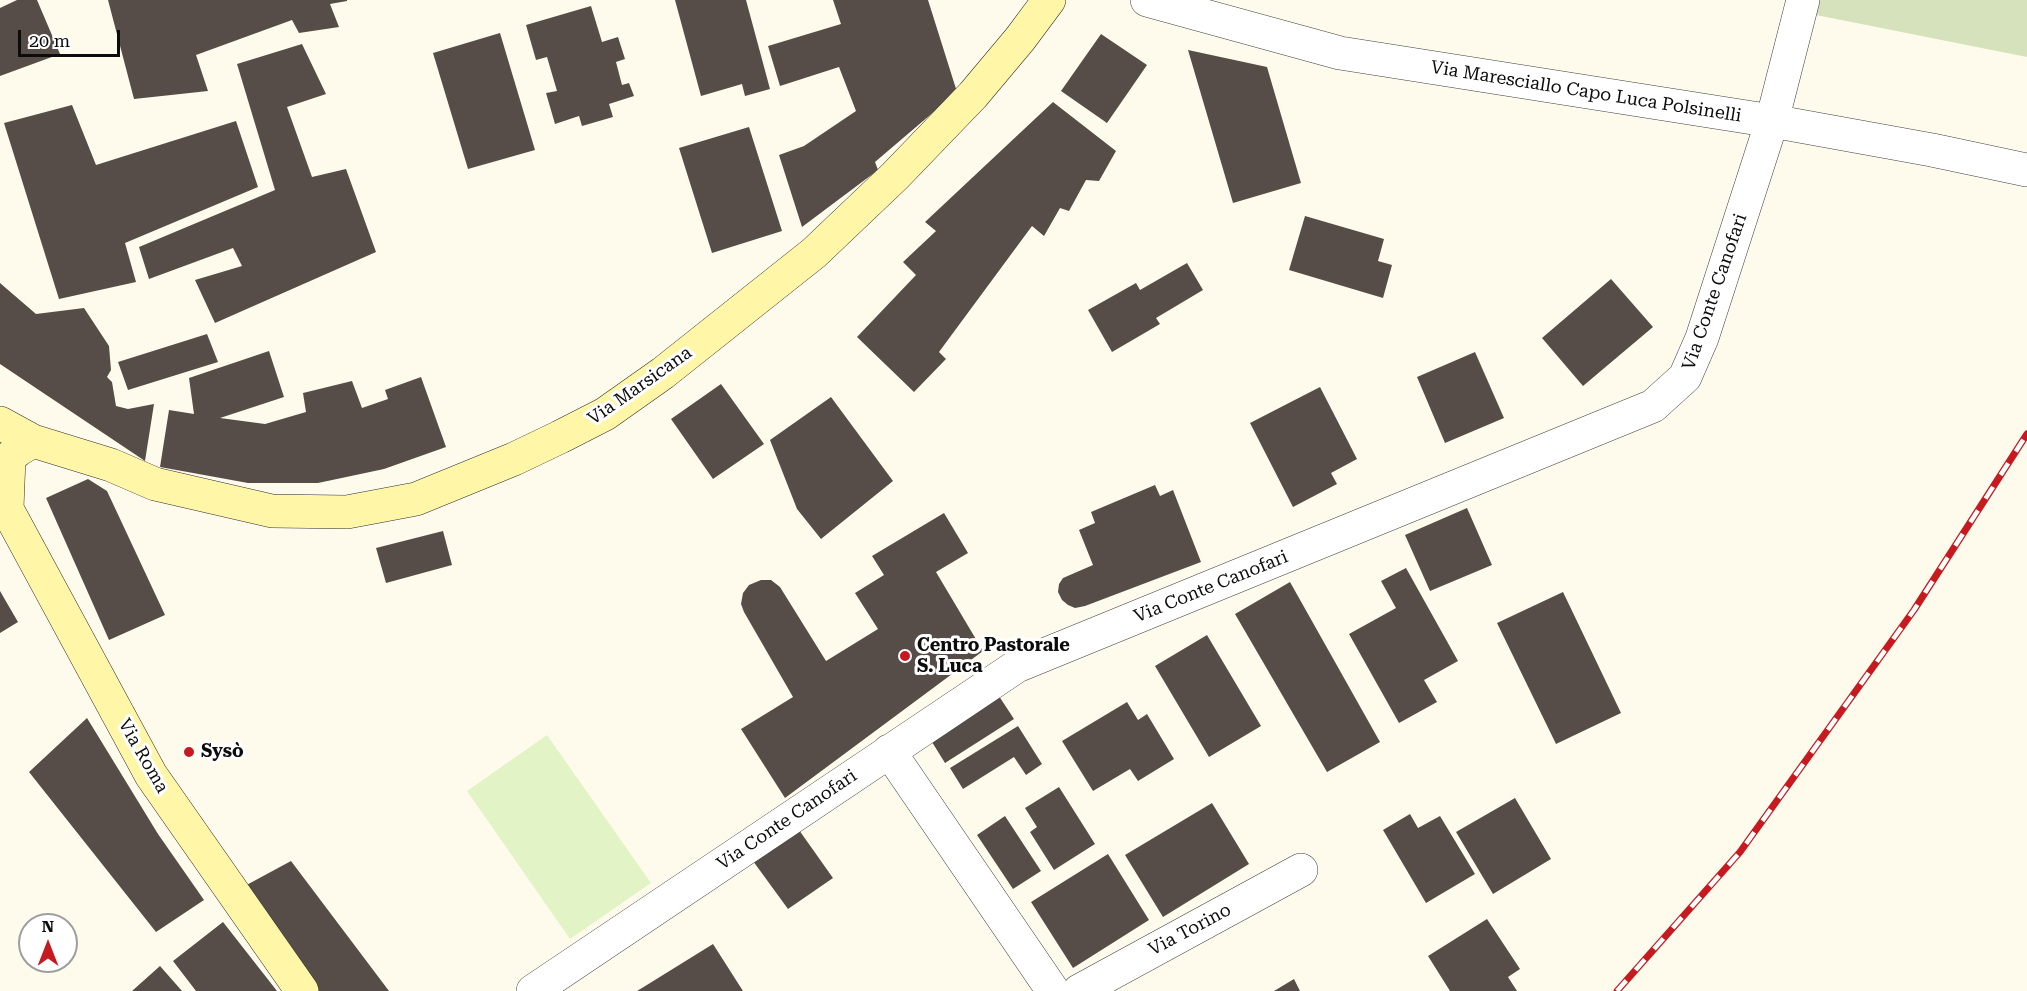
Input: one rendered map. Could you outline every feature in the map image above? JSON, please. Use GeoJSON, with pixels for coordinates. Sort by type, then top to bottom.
{"type":"FeatureCollection","features":[{"type":"Feature","properties":{"kind":"main road","name":"Via Marsicana"},"geometry":{"type":"LineString","coordinates":[[0,423],[33,441],[111,465],[155,483],[272,511],[347,512],[417,499],[514,459],[605,414],[663,373],[814,253],[895,176],[973,95],[1049,0]]}},
{"type":"Feature","properties":{"kind":"main road","name":"Via Marsicana"},"geometry":{"type":"LineString","coordinates":[[0,399],[57,436],[111,465]]}},
{"type":"Feature","properties":{"kind":"main road"},"geometry":{"type":"LineString","coordinates":[[4,502],[9,458],[33,441]]}},
{"type":"Feature","properties":{"kind":"main road"},"geometry":{"type":"LineString","coordinates":[[0,452],[4,502]]}},
{"type":"Feature","properties":{"kind":"main road","name":"Via Roma"},"geometry":{"type":"LineString","coordinates":[[4,502],[151,775],[302,991]]}},
{"type":"Feature","properties":{"kind":"street","name":"Via Maresciallo Capo Luca Polsinelli"},"geometry":{"type":"LineString","coordinates":[[1147,0],[1340,53],[1772,121],[2027,170]]}},
{"type":"Feature","properties":{"kind":"street","name":"Via Conte Canofari"},"geometry":{"type":"LineString","coordinates":[[533,991],[1017,666],[1653,406],[1685,377],[1702,338],[1772,121],[1803,0]]}},
{"type":"Feature","properties":{"kind":"street"},"geometry":{"type":"LineString","coordinates":[[889,751],[1053,991]]}},
{"type":"Feature","properties":{"kind":"street","name":"Via Torino"},"geometry":{"type":"LineString","coordinates":[[1078,991],[1301,870]]}},
{"type":"Feature","properties":{"kind":"green space"},"geometry":{"type":"Polygon","coordinates":[[[1815,0],[2027,0],[2027,57],[1811,14],[1815,0]]]}},
{"type":"Feature","properties":{"kind":"green space"},"geometry":{"type":"Polygon","coordinates":[[[547,735],[651,883],[570,939],[467,791],[547,735]]]}},
{"type":"Feature","properties":{"kind":"building"},"geometry":{"type":"Polygon","coordinates":[[[17,0],[37,0],[60,54],[0,76],[0,8],[17,0]]]}},
{"type":"Feature","properties":{"kind":"building"},"geometry":{"type":"Polygon","coordinates":[[[108,0],[347,1],[330,4],[339,27],[299,33],[292,20],[196,55],[208,91],[134,99],[108,0]]]}},
{"type":"Feature","properties":{"kind":"building"},"geometry":{"type":"Polygon","coordinates":[[[675,0],[746,0],[770,89],[745,96],[742,84],[701,96],[675,0]]]}},
{"type":"Feature","properties":{"kind":"building"},"geometry":{"type":"Polygon","coordinates":[[[833,0],[928,0],[957,92],[875,162],[878,170],[802,227],[779,155],[804,146],[856,111],[839,67],[780,86],[768,46],[841,24],[833,0]]]}},
{"type":"Feature","properties":{"kind":"building"},"geometry":{"type":"Polygon","coordinates":[[[591,6],[602,42],[618,37],[625,59],[616,62],[622,85],[629,83],[634,96],[609,104],[613,117],[582,126],[579,116],[555,124],[546,93],[557,91],[547,57],[536,60],[526,25],[591,6]]]}},
{"type":"Feature","properties":{"kind":"building"},"geometry":{"type":"Polygon","coordinates":[[[500,33],[535,150],[468,169],[433,53],[500,33]]]}},
{"type":"Feature","properties":{"kind":"building"},"geometry":{"type":"Polygon","coordinates":[[[1101,34],[1147,65],[1107,123],[1061,91],[1101,34]]]}},
{"type":"Feature","properties":{"kind":"building"},"geometry":{"type":"Polygon","coordinates":[[[302,44],[326,94],[287,107],[312,177],[346,169],[376,252],[215,323],[195,280],[242,266],[233,248],[149,279],[139,247],[275,190],[237,64],[302,44]]]}},
{"type":"Feature","properties":{"kind":"building"},"geometry":{"type":"Polygon","coordinates":[[[1188,50],[1267,67],[1301,183],[1233,203],[1188,50]]]}},
{"type":"Feature","properties":{"kind":"building"},"geometry":{"type":"Polygon","coordinates":[[[1053,102],[1116,151],[1099,181],[1086,180],[1069,211],[1060,208],[1044,236],[1032,226],[939,352],[946,359],[914,392],[857,337],[916,275],[903,262],[936,231],[925,222],[1053,102]]]}},
{"type":"Feature","properties":{"kind":"building"},"geometry":{"type":"Polygon","coordinates":[[[72,105],[96,165],[236,121],[258,187],[125,243],[136,282],[59,299],[4,123],[72,105]]]}},
{"type":"Feature","properties":{"kind":"building"},"geometry":{"type":"Polygon","coordinates":[[[749,127],[782,231],[712,253],[679,148],[749,127]]]}},
{"type":"Feature","properties":{"kind":"building"},"geometry":{"type":"Polygon","coordinates":[[[1305,216],[1384,239],[1378,261],[1392,265],[1383,298],[1289,270],[1305,216]]]}},
{"type":"Feature","properties":{"kind":"building"},"geometry":{"type":"Polygon","coordinates":[[[1187,263],[1203,290],[1156,318],[1160,324],[1112,352],[1088,310],[1136,283],[1140,290],[1187,263]]]}},
{"type":"Feature","properties":{"kind":"building"},"geometry":{"type":"Polygon","coordinates":[[[1611,279],[1653,327],[1583,386],[1542,338],[1611,279]]]}},
{"type":"Feature","properties":{"kind":"building"},"geometry":{"type":"Polygon","coordinates":[[[0,283],[36,314],[84,308],[109,346],[111,370],[107,377],[112,382],[116,406],[128,409],[154,404],[145,461],[0,364],[0,283]]]}},
{"type":"Feature","properties":{"kind":"building"},"geometry":{"type":"Polygon","coordinates":[[[207,334],[218,362],[128,390],[118,362],[207,334]]]}},
{"type":"Feature","properties":{"kind":"building"},"geometry":{"type":"Polygon","coordinates":[[[269,351],[284,397],[220,418],[265,424],[306,412],[303,393],[352,381],[362,408],[388,399],[385,390],[421,377],[446,447],[384,469],[318,483],[248,483],[160,467],[169,410],[194,414],[189,378],[269,351]]]}},
{"type":"Feature","properties":{"kind":"building"},"geometry":{"type":"Polygon","coordinates":[[[1475,352],[1504,418],[1445,443],[1417,377],[1475,352]]]}},
{"type":"Feature","properties":{"kind":"building"},"geometry":{"type":"Polygon","coordinates":[[[721,384],[764,444],[713,479],[671,419],[721,384]]]}},
{"type":"Feature","properties":{"kind":"building"},"geometry":{"type":"Polygon","coordinates":[[[1320,387],[1357,459],[1331,473],[1337,484],[1293,507],[1250,423],[1320,387]]]}},
{"type":"Feature","properties":{"kind":"building"},"geometry":{"type":"Polygon","coordinates":[[[831,397],[893,481],[821,539],[797,509],[770,440],[831,397]]]}},
{"type":"Feature","properties":{"kind":"building"},"geometry":{"type":"Polygon","coordinates":[[[88,479],[107,491],[165,615],[109,640],[46,498],[88,479]]]}},
{"type":"Feature","properties":{"kind":"building"},"geometry":{"type":"Polygon","coordinates":[[[1155,485],[1160,496],[1173,490],[1201,562],[1085,606],[1075,608],[1068,605],[1058,592],[1059,584],[1063,578],[1093,565],[1079,530],[1095,523],[1091,512],[1155,485]]]}},
{"type":"Feature","properties":{"kind":"building"},"geometry":{"type":"Polygon","coordinates":[[[1467,508],[1492,565],[1430,591],[1405,535],[1467,508]]]}},
{"type":"Feature","properties":{"kind":"building","name":"Centro Pastorale S. Luca"},"geometry":{"type":"Polygon","coordinates":[[[944,513],[968,553],[936,572],[983,651],[785,798],[741,729],[793,697],[744,612],[741,604],[743,593],[749,585],[761,580],[771,580],[780,587],[826,661],[878,629],[855,593],[884,575],[872,556],[944,513]]]}},
{"type":"Feature","properties":{"kind":"building"},"geometry":{"type":"Polygon","coordinates":[[[443,531],[452,565],[386,583],[376,548],[443,531]]]}},
{"type":"Feature","properties":{"kind":"building"},"geometry":{"type":"Polygon","coordinates":[[[1406,568],[1458,661],[1424,680],[1437,702],[1399,723],[1349,634],[1396,608],[1381,581],[1406,568]]]}},
{"type":"Feature","properties":{"kind":"building"},"geometry":{"type":"Polygon","coordinates":[[[1290,582],[1380,742],[1327,772],[1235,614],[1290,582]]]}},
{"type":"Feature","properties":{"kind":"building"},"geometry":{"type":"Polygon","coordinates":[[[0,591],[18,622],[0,633],[0,591]]]}},
{"type":"Feature","properties":{"kind":"building"},"geometry":{"type":"Polygon","coordinates":[[[1563,592],[1621,713],[1556,744],[1497,623],[1563,592]]]}},
{"type":"Feature","properties":{"kind":"building"},"geometry":{"type":"Polygon","coordinates":[[[1207,635],[1261,726],[1209,757],[1155,666],[1207,635]]]}},
{"type":"Feature","properties":{"kind":"building"},"geometry":{"type":"Polygon","coordinates":[[[995,690],[1014,719],[945,763],[927,734],[995,690]]]}},
{"type":"Feature","properties":{"kind":"building"},"geometry":{"type":"Polygon","coordinates":[[[1127,702],[1138,720],[1147,714],[1174,759],[1138,781],[1130,769],[1093,791],[1062,741],[1127,702]]]}},
{"type":"Feature","properties":{"kind":"building"},"geometry":{"type":"Polygon","coordinates":[[[87,718],[158,834],[204,900],[156,932],[29,772],[87,718]]]}},
{"type":"Feature","properties":{"kind":"building"},"geometry":{"type":"Polygon","coordinates":[[[1018,726],[1042,764],[1026,775],[1014,757],[963,789],[950,768],[1018,726]]]}},
{"type":"Feature","properties":{"kind":"building"},"geometry":{"type":"Polygon","coordinates":[[[1059,787],[1095,844],[1054,870],[1030,832],[1037,827],[1025,808],[1059,787]]]}},
{"type":"Feature","properties":{"kind":"building"},"geometry":{"type":"Polygon","coordinates":[[[1515,798],[1551,859],[1493,894],[1456,832],[1515,798]]]}},
{"type":"Feature","properties":{"kind":"building"},"geometry":{"type":"Polygon","coordinates":[[[1212,803],[1249,864],[1163,917],[1125,855],[1212,803]]]}},
{"type":"Feature","properties":{"kind":"building"},"geometry":{"type":"Polygon","coordinates":[[[1410,814],[1418,828],[1440,816],[1475,874],[1426,903],[1383,830],[1410,814]]]}},
{"type":"Feature","properties":{"kind":"building"},"geometry":{"type":"Polygon","coordinates":[[[1005,816],[1041,871],[1013,889],[977,835],[1005,816]]]}},
{"type":"Feature","properties":{"kind":"building"},"geometry":{"type":"Polygon","coordinates":[[[799,830],[833,878],[788,909],[753,861],[799,830]]]}},
{"type":"Feature","properties":{"kind":"building"},"geometry":{"type":"Polygon","coordinates":[[[1108,854],[1149,920],[1073,968],[1031,902],[1108,854]]]}},
{"type":"Feature","properties":{"kind":"building"},"geometry":{"type":"Polygon","coordinates":[[[291,861],[389,991],[317,991],[241,888],[291,861]]]}},
{"type":"Feature","properties":{"kind":"building"},"geometry":{"type":"Polygon","coordinates":[[[1487,919],[1520,969],[1508,977],[1517,991],[1450,991],[1428,956],[1487,919]]]}},
{"type":"Feature","properties":{"kind":"building"},"geometry":{"type":"Polygon","coordinates":[[[223,922],[277,991],[196,991],[173,961],[223,922]]]}},
{"type":"Feature","properties":{"kind":"building"},"geometry":{"type":"Polygon","coordinates":[[[713,944],[743,991],[637,991],[642,988],[713,944]]]}},
{"type":"Feature","properties":{"kind":"building"},"geometry":{"type":"Polygon","coordinates":[[[160,966],[182,991],[132,991],[160,966]]]}},
{"type":"Feature","properties":{"kind":"building"},"geometry":{"type":"Polygon","coordinates":[[[1294,979],[1300,991],[1274,991],[1294,979]]]}},
{"type":"Feature","properties":{"kind":"railway"},"geometry":{"type":"LineString","coordinates":[[1617,991],[1740,852],[1914,610],[2027,434]]}},
{"type":"Feature","properties":{"kind":"place","name":"Centro Pastorale S. Luca"},"geometry":{"type":"Point","coordinates":[905,656]}},
{"type":"Feature","properties":{"kind":"place","name":"Sysò"},"geometry":{"type":"Point","coordinates":[189,752]}}]}
